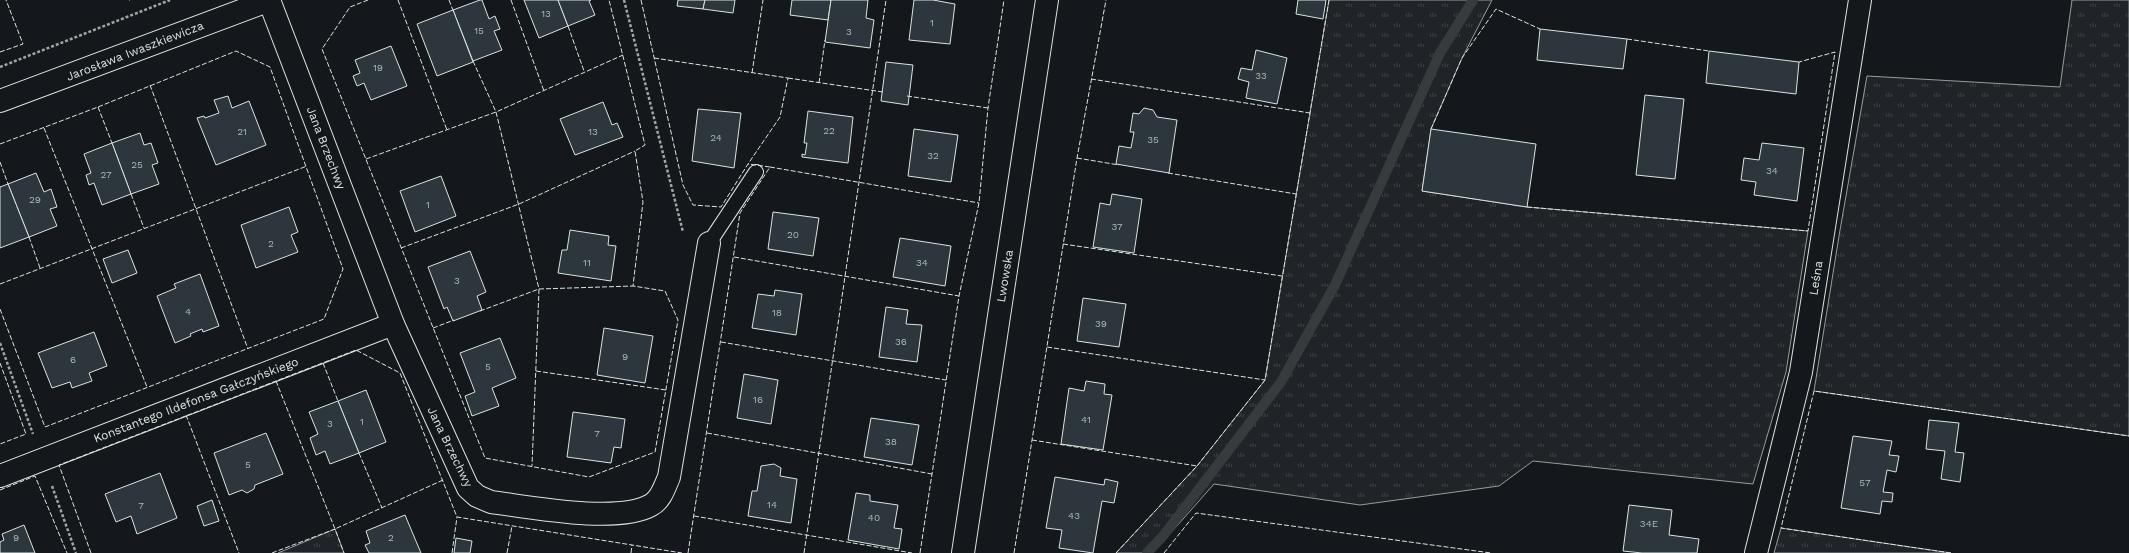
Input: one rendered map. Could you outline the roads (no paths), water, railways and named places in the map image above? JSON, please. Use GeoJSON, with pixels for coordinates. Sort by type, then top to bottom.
{"type":"FeatureCollection","features":[{"type":"Feature","properties":{"kind":"street","name":"Jarosława Iwaszkiewicza"},"geometry":{"type":"LineString","coordinates":[[0,101],[270,0]]}},
{"type":"Feature","properties":{"kind":"street","name":"Jana Brzechwy"},"geometry":{"type":"LineString","coordinates":[[270,0],[393,324],[468,488],[477,496],[491,502],[598,514],[617,514],[637,511],[653,504],[662,493],[669,477],[709,243]]}},
{"type":"Feature","properties":{"kind":"street","name":"Lwowska"},"geometry":{"type":"LineString","coordinates":[[964,553],[1047,0]]}},
{"type":"Feature","properties":{"kind":"street","name":"Leśna"},"geometry":{"type":"LineString","coordinates":[[1756,553],[1801,372],[1860,0]]}},
{"type":"Feature","properties":{"kind":"street","name":"Konstantego Ildefonsa Gałczyńskiego"},"geometry":{"type":"LineString","coordinates":[[0,476],[393,324]]}},
{"type":"Feature","properties":{"kind":"lane"},"geometry":{"type":"LineString","coordinates":[[709,243],[756,172]]}},
{"type":"Feature","properties":{"kind":"waterway"},"geometry":{"type":"LineString","coordinates":[[1147,553],[1163,536],[1281,382],[1335,285],[1440,53],[1473,0]]}}]}
